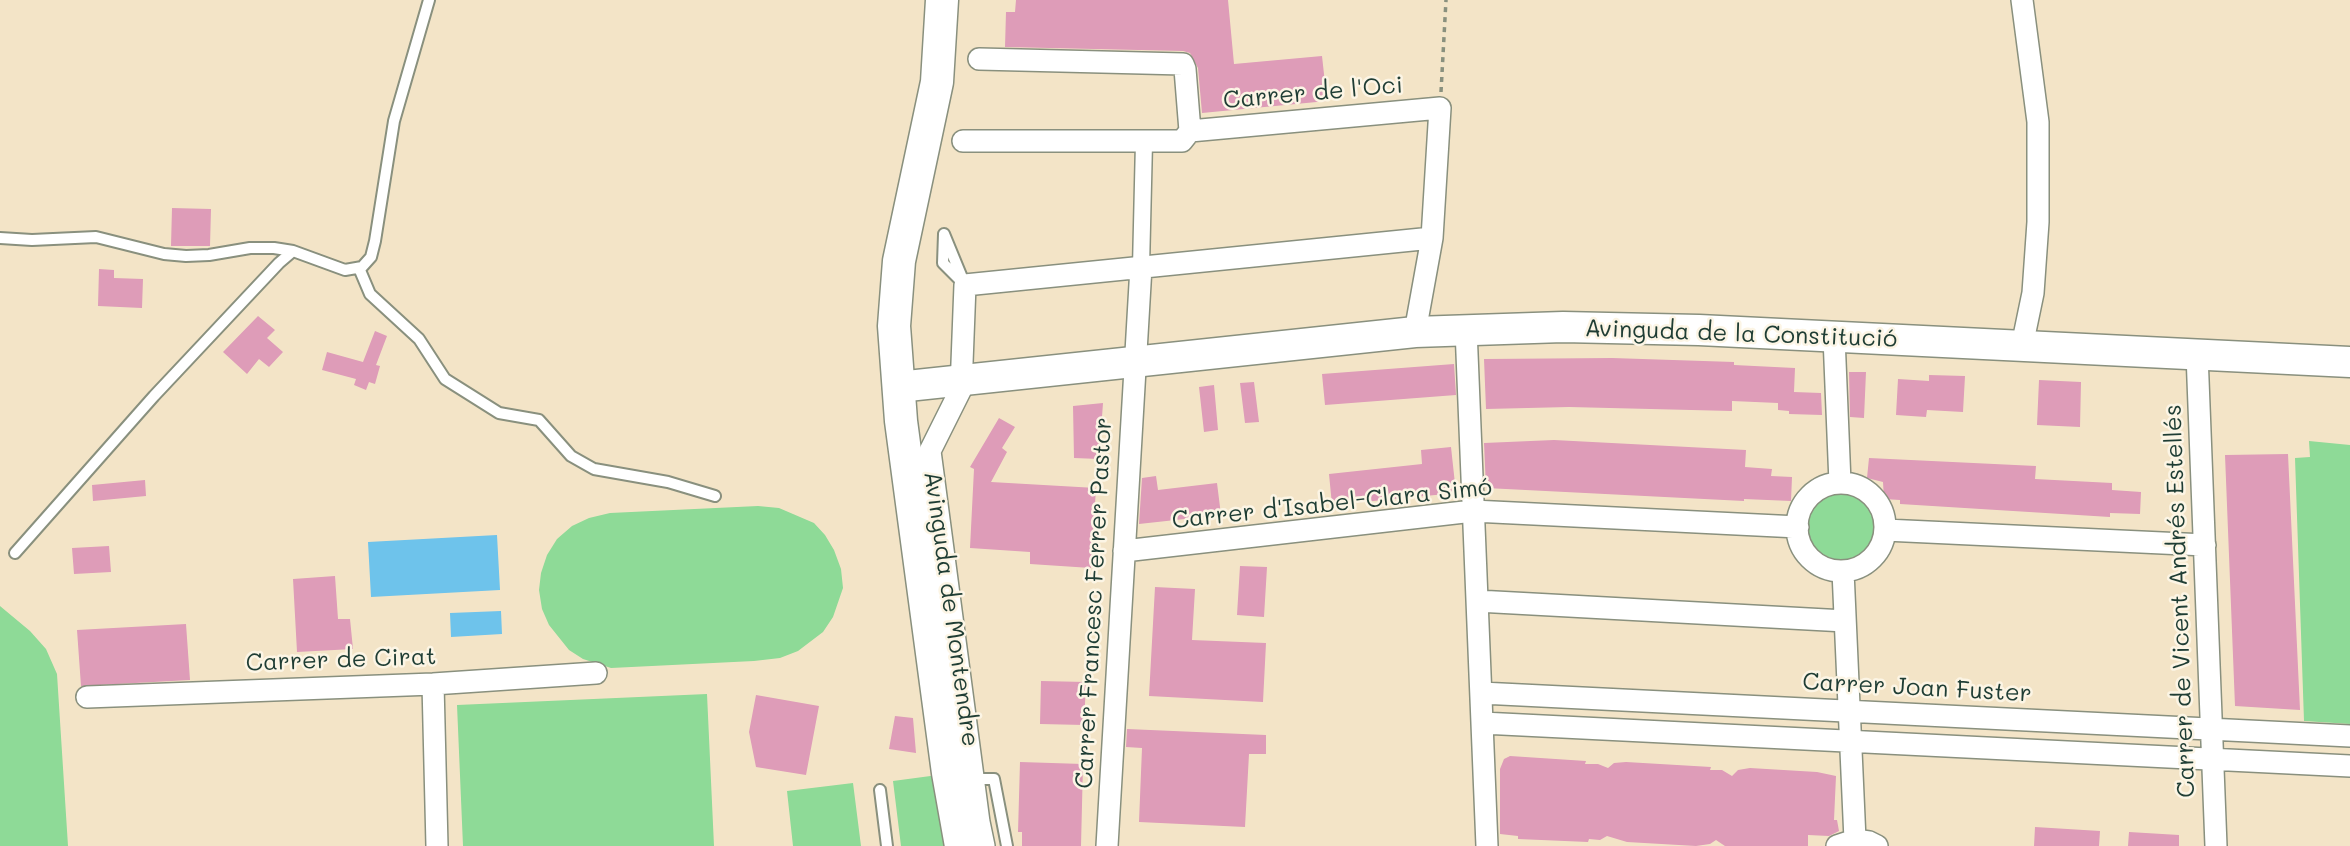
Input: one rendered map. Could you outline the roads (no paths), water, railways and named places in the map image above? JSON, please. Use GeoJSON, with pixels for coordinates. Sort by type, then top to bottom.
{"type":"FeatureCollection","features":[{"type":"Feature","properties":{"kind":"main road","name":"Avinguda de Montendre"},"geometry":{"type":"LineString","coordinates":[[942,0],[940,54],[934,103],[906,227],[896,284],[894,326],[898,387],[947,760],[961,846]]}},
{"type":"Feature","properties":{"kind":"main road","name":"Avinguda de la Constitució"},"geometry":{"type":"LineString","coordinates":[[898,387],[1415,332],[1577,327],[2350,362]]}},
{"type":"Feature","properties":{"kind":"street"},"geometry":{"type":"LineString","coordinates":[[2022,0],[2038,122],[2038,209],[2033,293],[2022,346]]}},
{"type":"Feature","properties":{"kind":"street"},"geometry":{"type":"LineString","coordinates":[[979,59],[1182,64],[1185,69],[1190,131]]}},
{"type":"Feature","properties":{"kind":"street","name":"Carrer de l'Oci"},"geometry":{"type":"LineString","coordinates":[[963,141],[1182,141],[1190,131],[1440,108],[1432,238]]}},
{"type":"Feature","properties":{"kind":"street"},"geometry":{"type":"LineString","coordinates":[[1134,362],[1141,267],[1144,142]]}},
{"type":"Feature","properties":{"kind":"street"},"geometry":{"type":"LineString","coordinates":[[963,380],[965,285],[1432,238],[1415,332]]}},
{"type":"Feature","properties":{"kind":"street"},"geometry":{"type":"LineString","coordinates":[[1466,329],[1487,846]]}},
{"type":"Feature","properties":{"kind":"street"},"geometry":{"type":"LineString","coordinates":[[1834,337],[1840,483]]}},
{"type":"Feature","properties":{"kind":"street","name":"Carrer de Vicent Andrés Estellés"},"geometry":{"type":"LineString","coordinates":[[2197,354],[2216,846]]}},
{"type":"Feature","properties":{"kind":"street","name":"Carrer Francesc Ferrer Pastor"},"geometry":{"type":"LineString","coordinates":[[1107,846],[1134,362]]}},
{"type":"Feature","properties":{"kind":"street","name":"Avinguda de Montendre"},"geometry":{"type":"LineString","coordinates":[[963,380],[957,401],[930,451],[973,779],[985,846]]}},
{"type":"Feature","properties":{"kind":"street"},"geometry":{"type":"LineString","coordinates":[[1840,483],[1861,489],[1878,502],[1884,516],[1885,530],[1876,554],[1856,569],[1843,571],[1829,569],[1811,558],[1800,540],[1798,527],[1800,513],[1815,492],[1840,483]]}},
{"type":"Feature","properties":{"kind":"street","name":"Carrer d'Isabel-Clara Simó"},"geometry":{"type":"LineString","coordinates":[[1124,551],[1473,512],[1798,527]]}},
{"type":"Feature","properties":{"kind":"street"},"geometry":{"type":"LineString","coordinates":[[1885,530],[2205,545]]}},
{"type":"Feature","properties":{"kind":"street"},"geometry":{"type":"LineString","coordinates":[[1843,571],[1851,741],[1846,843],[1869,842],[1877,846]]}},
{"type":"Feature","properties":{"kind":"street"},"geometry":{"type":"LineString","coordinates":[[1477,601],[1845,621]]}},
{"type":"Feature","properties":{"kind":"street","name":"Carrer de Cirat"},"geometry":{"type":"LineString","coordinates":[[87,697],[433,684],[596,673]]}},
{"type":"Feature","properties":{"kind":"street"},"geometry":{"type":"LineString","coordinates":[[433,684],[437,846]]}},
{"type":"Feature","properties":{"kind":"street","name":"Carrer Joan Fuster"},"geometry":{"type":"LineString","coordinates":[[1481,693],[2350,736]]}},
{"type":"Feature","properties":{"kind":"street"},"geometry":{"type":"LineString","coordinates":[[1482,723],[2350,766]]}},
{"type":"Feature","properties":{"kind":"lane"},"geometry":{"type":"LineString","coordinates":[[0,238],[32,240],[96,237],[164,254],[186,256],[263,247],[293,251],[345,270],[359,268],[371,257],[394,121],[429,0]]}},
{"type":"Feature","properties":{"kind":"lane"},"geometry":{"type":"LineString","coordinates":[[15,553],[154,396],[279,262],[293,251]]}},
{"type":"Feature","properties":{"kind":"lane"},"geometry":{"type":"LineString","coordinates":[[359,268],[365,284],[377,302],[419,339],[441,375],[468,394],[499,413],[539,420],[571,456],[594,469],[668,482],[715,496]]}},
{"type":"Feature","properties":{"kind":"lane"},"geometry":{"type":"LineString","coordinates":[[973,779],[994,779],[1007,846]]}},
{"type":"Feature","properties":{"kind":"lane"},"geometry":{"type":"LineString","coordinates":[[880,790],[887,846]]}},
{"type":"Feature","properties":{"kind":"water"},"geometry":{"type":"Polygon","coordinates":[[[497,535],[500,590],[371,597],[368,542],[497,535]]]}},
{"type":"Feature","properties":{"kind":"water"},"geometry":{"type":"Polygon","coordinates":[[[501,611],[502,634],[451,637],[450,613],[501,611]]]}}]}
